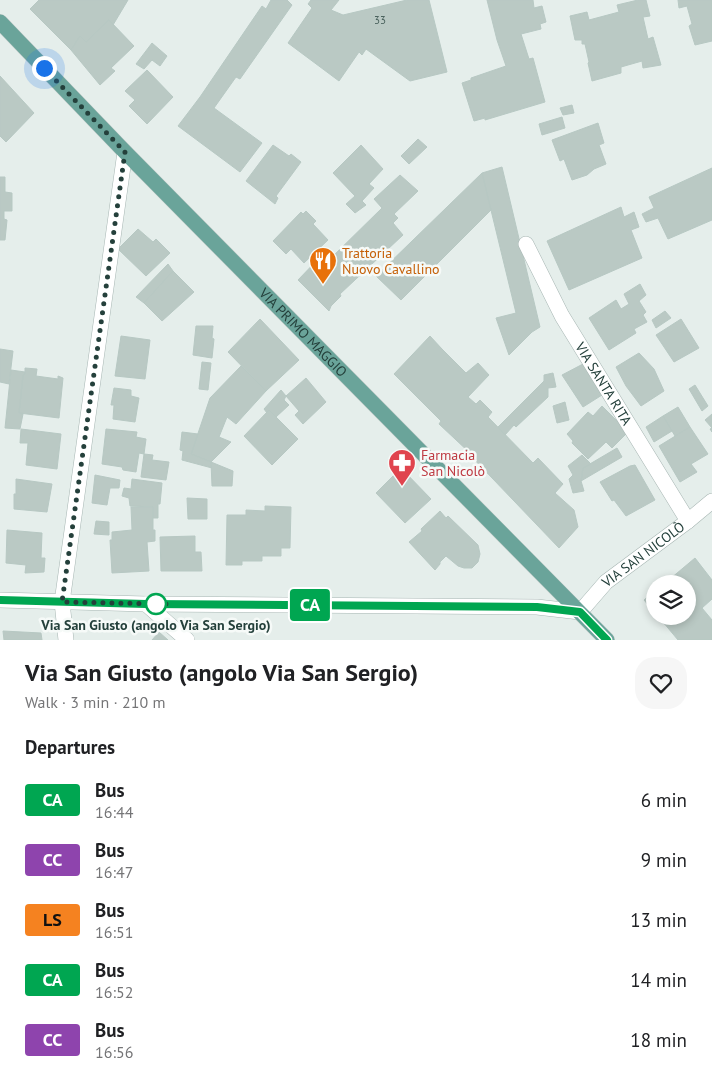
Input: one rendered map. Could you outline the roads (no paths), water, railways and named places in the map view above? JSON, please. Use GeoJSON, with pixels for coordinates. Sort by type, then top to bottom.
{"type":"FeatureCollection","features":[{"type":"Feature","properties":{"kind":"main road","name":"VIA PRIMO MAGGIO"},"geometry":{"type":"LineString","coordinates":[[1,26],[607,640]]}},
{"type":"Feature","properties":{"kind":"street"},"geometry":{"type":"LineString","coordinates":[[66,640],[62,602],[125,152]]}},
{"type":"Feature","properties":{"kind":"street","name":"VIA SANTA RITA"},"geometry":{"type":"LineString","coordinates":[[526,244],[562,316],[688,521]]}},
{"type":"Feature","properties":{"kind":"street","name":"VIA SAN NICOLÒ"},"geometry":{"type":"LineString","coordinates":[[580,612],[606,582],[712,501]]}},
{"type":"Feature","properties":{"kind":"street"},"geometry":{"type":"LineString","coordinates":[[0,600],[146,604],[537,607],[580,612]]}},
{"type":"Feature","properties":{"kind":"street"},"geometry":{"type":"LineString","coordinates":[[146,604],[187,640]]}},
{"type":"Feature","properties":{"kind":"place","name":"Trattoria Nuovo Cavallino"},"geometry":{"type":"Point","coordinates":[323,285]}},
{"type":"Feature","properties":{"kind":"place","name":"Farmacia San Nicolò"},"geometry":{"type":"Point","coordinates":[402,487]}},
{"type":"Feature","properties":{"kind":"place","name":"Via San Giusto (angolo Via San Sergio)"},"geometry":{"type":"Point","coordinates":[156,604]}}]}
